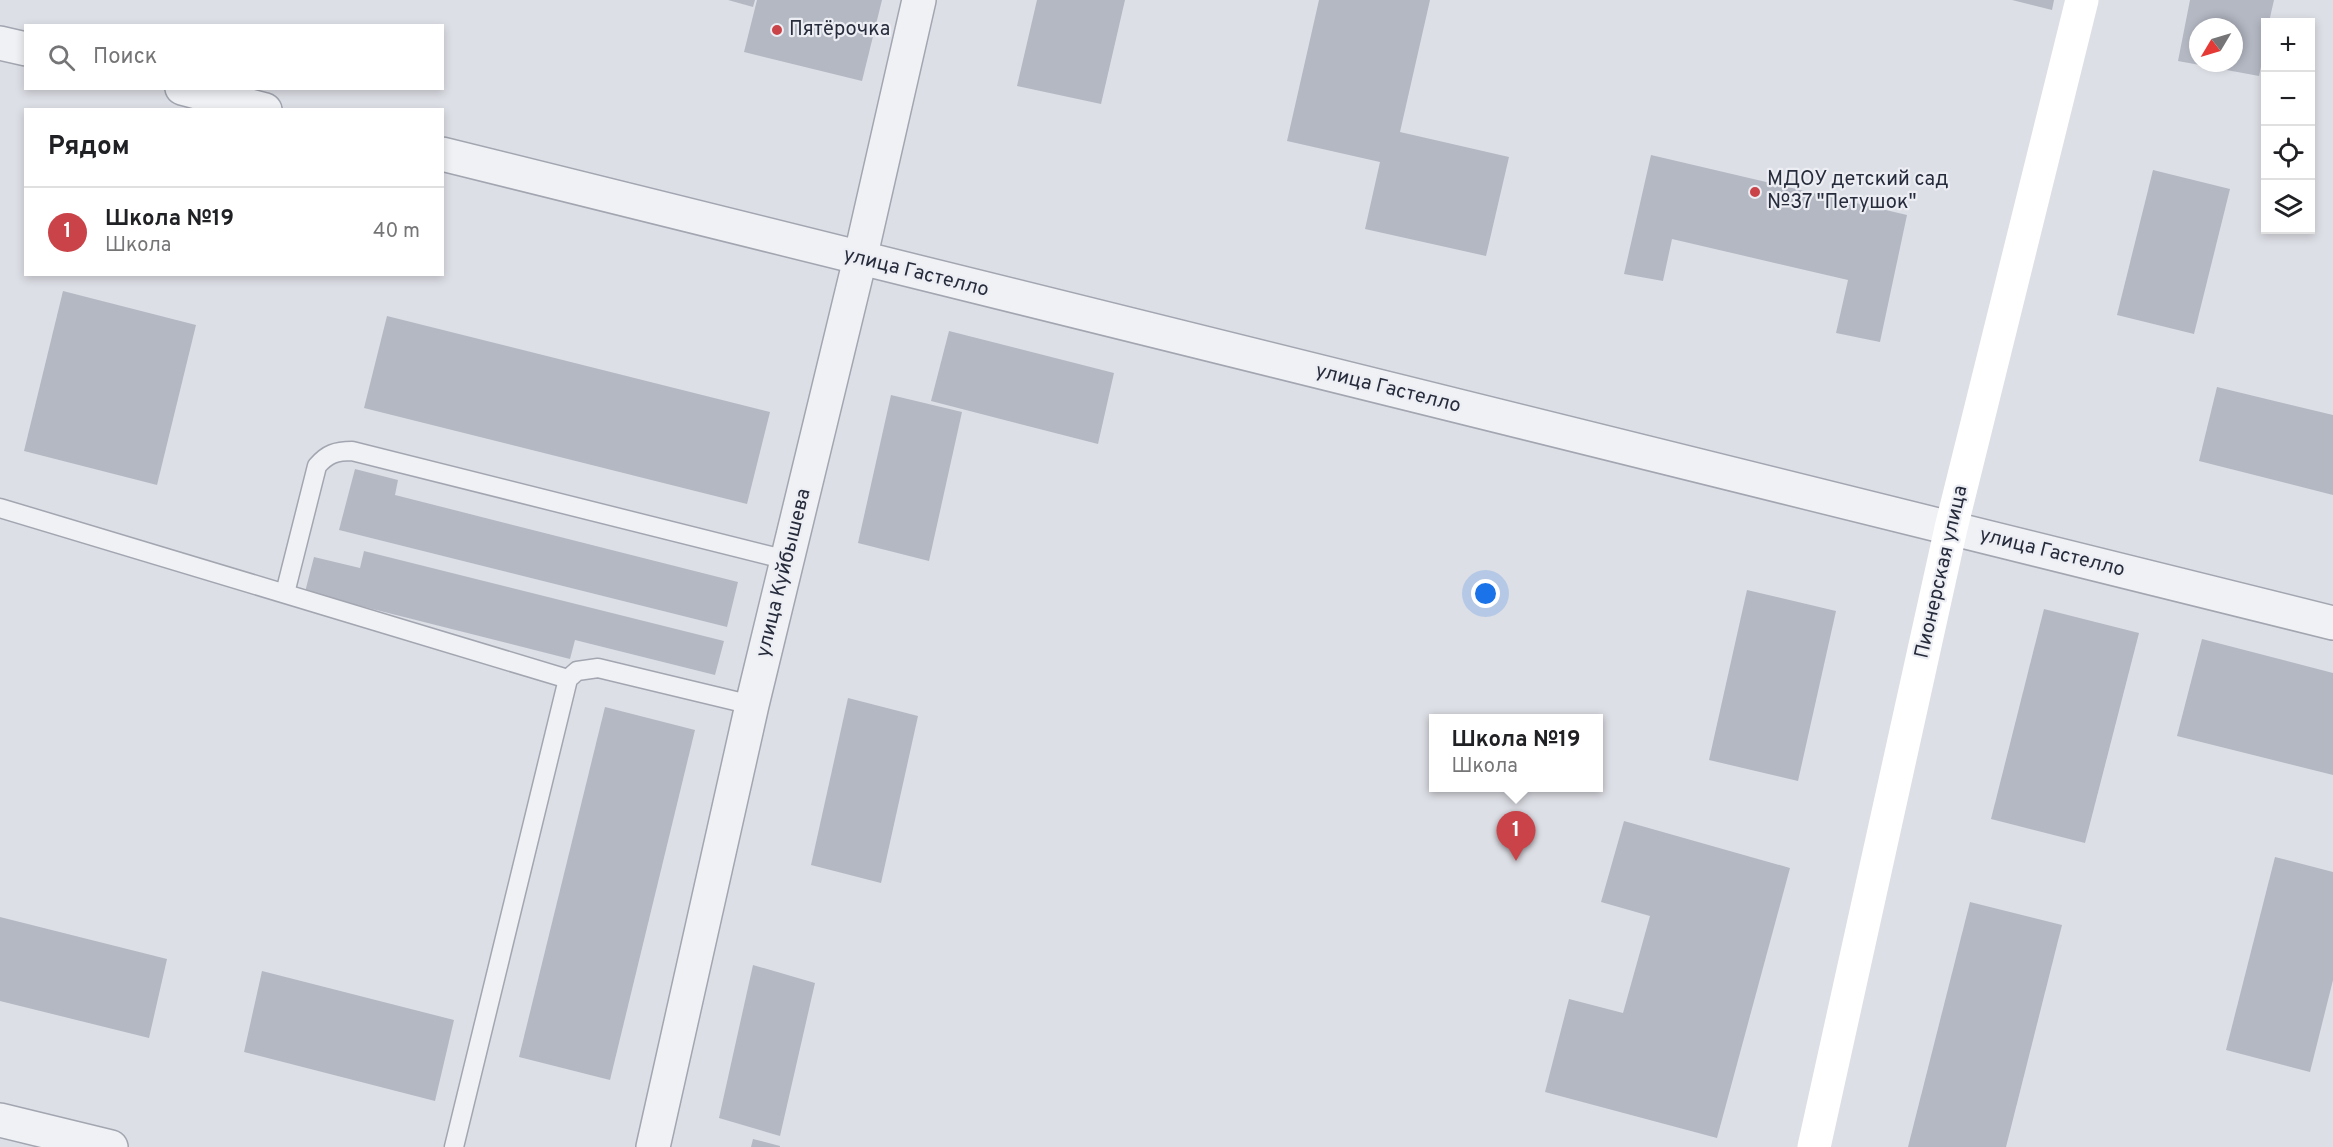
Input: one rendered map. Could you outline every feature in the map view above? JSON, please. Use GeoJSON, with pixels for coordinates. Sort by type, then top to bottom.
{"type":"FeatureCollection","features":[{"type":"Feature","properties":{"kind":"street","name":"улица Куйбышева"},"geometry":{"type":"LineString","coordinates":[[653,1147],[752,705],[860,259],[919,0]]}},
{"type":"Feature","properties":{"kind":"street","name":"Пионерская улица"},"geometry":{"type":"LineString","coordinates":[[1814,1147],[1951,528],[2082,0]]}},
{"type":"Feature","properties":{"kind":"street"},"geometry":{"type":"LineString","coordinates":[[0,43],[24,49]]}},
{"type":"Feature","properties":{"kind":"street"},"geometry":{"type":"LineString","coordinates":[[190,90],[258,108]]}},
{"type":"Feature","properties":{"kind":"street","name":"улица Гастелло"},"geometry":{"type":"LineString","coordinates":[[444,155],[2333,623]]}},
{"type":"Feature","properties":{"kind":"street"},"geometry":{"type":"LineString","coordinates":[[0,1120],[111,1147]]}},
{"type":"Feature","properties":{"kind":"lane"},"geometry":{"type":"LineString","coordinates":[[285,593],[317,466],[323,459],[338,451],[352,451],[787,560]]}},
{"type":"Feature","properties":{"kind":"lane"},"geometry":{"type":"LineString","coordinates":[[0,508],[568,678]]}},
{"type":"Feature","properties":{"kind":"lane"},"geometry":{"type":"LineString","coordinates":[[454,1147],[568,678],[577,671],[598,668],[752,705]]}},
{"type":"Feature","properties":{"kind":"building"},"geometry":{"type":"Polygon","coordinates":[[[728,0],[755,0],[753,7],[728,0]]]}},
{"type":"Feature","properties":{"kind":"building"},"geometry":{"type":"Polygon","coordinates":[[[757,0],[882,0],[862,81],[744,52],[757,0]]]}},
{"type":"Feature","properties":{"kind":"building"},"geometry":{"type":"Polygon","coordinates":[[[1037,0],[1125,0],[1101,104],[1017,86],[1037,0]]]}},
{"type":"Feature","properties":{"kind":"building"},"geometry":{"type":"Polygon","coordinates":[[[1319,0],[1430,0],[1400,132],[1509,157],[1486,256],[1365,229],[1380,162],[1287,141],[1319,0]]]}},
{"type":"Feature","properties":{"kind":"building"},"geometry":{"type":"Polygon","coordinates":[[[2012,0],[2054,0],[2052,10],[2012,0]]]}},
{"type":"Feature","properties":{"kind":"building"},"geometry":{"type":"Polygon","coordinates":[[[2190,0],[2274,0],[2270,18],[2261,18],[2259,76],[2237,72],[2243,72],[2243,18],[2189,18],[2189,63],[2178,61],[2190,0]]]}},
{"type":"Feature","properties":{"kind":"building"},"geometry":{"type":"Polygon","coordinates":[[[1651,155],[1907,215],[1880,342],[1836,333],[1848,280],[1672,239],[1663,281],[1624,274],[1651,155]]]}},
{"type":"Feature","properties":{"kind":"building"},"geometry":{"type":"Polygon","coordinates":[[[2153,170],[2230,189],[2194,334],[2117,315],[2153,170]]]}},
{"type":"Feature","properties":{"kind":"building"},"geometry":{"type":"Polygon","coordinates":[[[63,291],[196,325],[157,485],[24,451],[63,291]]]}},
{"type":"Feature","properties":{"kind":"building"},"geometry":{"type":"Polygon","coordinates":[[[387,316],[770,412],[747,504],[364,408],[387,316]]]}},
{"type":"Feature","properties":{"kind":"building"},"geometry":{"type":"Polygon","coordinates":[[[949,331],[1114,373],[1098,444],[931,401],[949,331]]]}},
{"type":"Feature","properties":{"kind":"building"},"geometry":{"type":"Polygon","coordinates":[[[2217,387],[2333,415],[2333,495],[2199,461],[2217,387]]]}},
{"type":"Feature","properties":{"kind":"building"},"geometry":{"type":"Polygon","coordinates":[[[891,395],[962,412],[929,561],[858,543],[891,395]]]}},
{"type":"Feature","properties":{"kind":"building"},"geometry":{"type":"Polygon","coordinates":[[[355,469],[398,480],[395,495],[738,582],[727,627],[339,530],[355,469]]]}},
{"type":"Feature","properties":{"kind":"building"},"geometry":{"type":"Polygon","coordinates":[[[364,551],[724,641],[715,675],[575,640],[570,659],[305,592],[314,557],[360,568],[364,551]]]}},
{"type":"Feature","properties":{"kind":"building"},"geometry":{"type":"Polygon","coordinates":[[[1747,590],[1836,611],[1798,781],[1709,760],[1747,590]]]}},
{"type":"Feature","properties":{"kind":"building"},"geometry":{"type":"Polygon","coordinates":[[[2044,609],[2139,633],[2085,843],[1991,819],[2044,609]]]}},
{"type":"Feature","properties":{"kind":"building"},"geometry":{"type":"Polygon","coordinates":[[[2202,639],[2333,673],[2333,775],[2177,736],[2202,639]]]}},
{"type":"Feature","properties":{"kind":"building"},"geometry":{"type":"Polygon","coordinates":[[[848,698],[918,716],[881,883],[811,865],[848,698]]]}},
{"type":"Feature","properties":{"kind":"building"},"geometry":{"type":"Polygon","coordinates":[[[605,707],[695,730],[610,1080],[519,1057],[605,707]]]}},
{"type":"Feature","properties":{"kind":"building"},"geometry":{"type":"Polygon","coordinates":[[[1624,821],[1790,868],[1717,1138],[1545,1092],[1569,999],[1623,1013],[1650,916],[1601,902],[1624,821]]]}},
{"type":"Feature","properties":{"kind":"building"},"geometry":{"type":"Polygon","coordinates":[[[2275,857],[2333,872],[2333,980],[2310,1072],[2226,1050],[2275,857]]]}},
{"type":"Feature","properties":{"kind":"building"},"geometry":{"type":"Polygon","coordinates":[[[1970,902],[2062,925],[2006,1147],[1908,1147],[1970,902]]]}},
{"type":"Feature","properties":{"kind":"building"},"geometry":{"type":"Polygon","coordinates":[[[0,917],[167,959],[149,1038],[0,1001],[0,917]]]}},
{"type":"Feature","properties":{"kind":"building"},"geometry":{"type":"Polygon","coordinates":[[[753,965],[815,983],[780,1136],[719,1118],[753,965]]]}},
{"type":"Feature","properties":{"kind":"building"},"geometry":{"type":"Polygon","coordinates":[[[262,971],[454,1020],[435,1101],[244,1052],[262,971]]]}},
{"type":"Feature","properties":{"kind":"building"},"geometry":{"type":"Polygon","coordinates":[[[753,1139],[780,1146],[780,1147],[751,1147],[753,1139]]]}},
{"type":"Feature","properties":{"kind":"place","name":"Пятёрочка"},"geometry":{"type":"Point","coordinates":[777,30]}},
{"type":"Feature","properties":{"kind":"place","name":"МДОУ детский сад №37 \"Петушок\""},"geometry":{"type":"Point","coordinates":[1755,192]}},
{"type":"Feature","properties":{"kind":"place","name":"Школа №19"},"geometry":{"type":"Point","coordinates":[1516,861]}}]}
